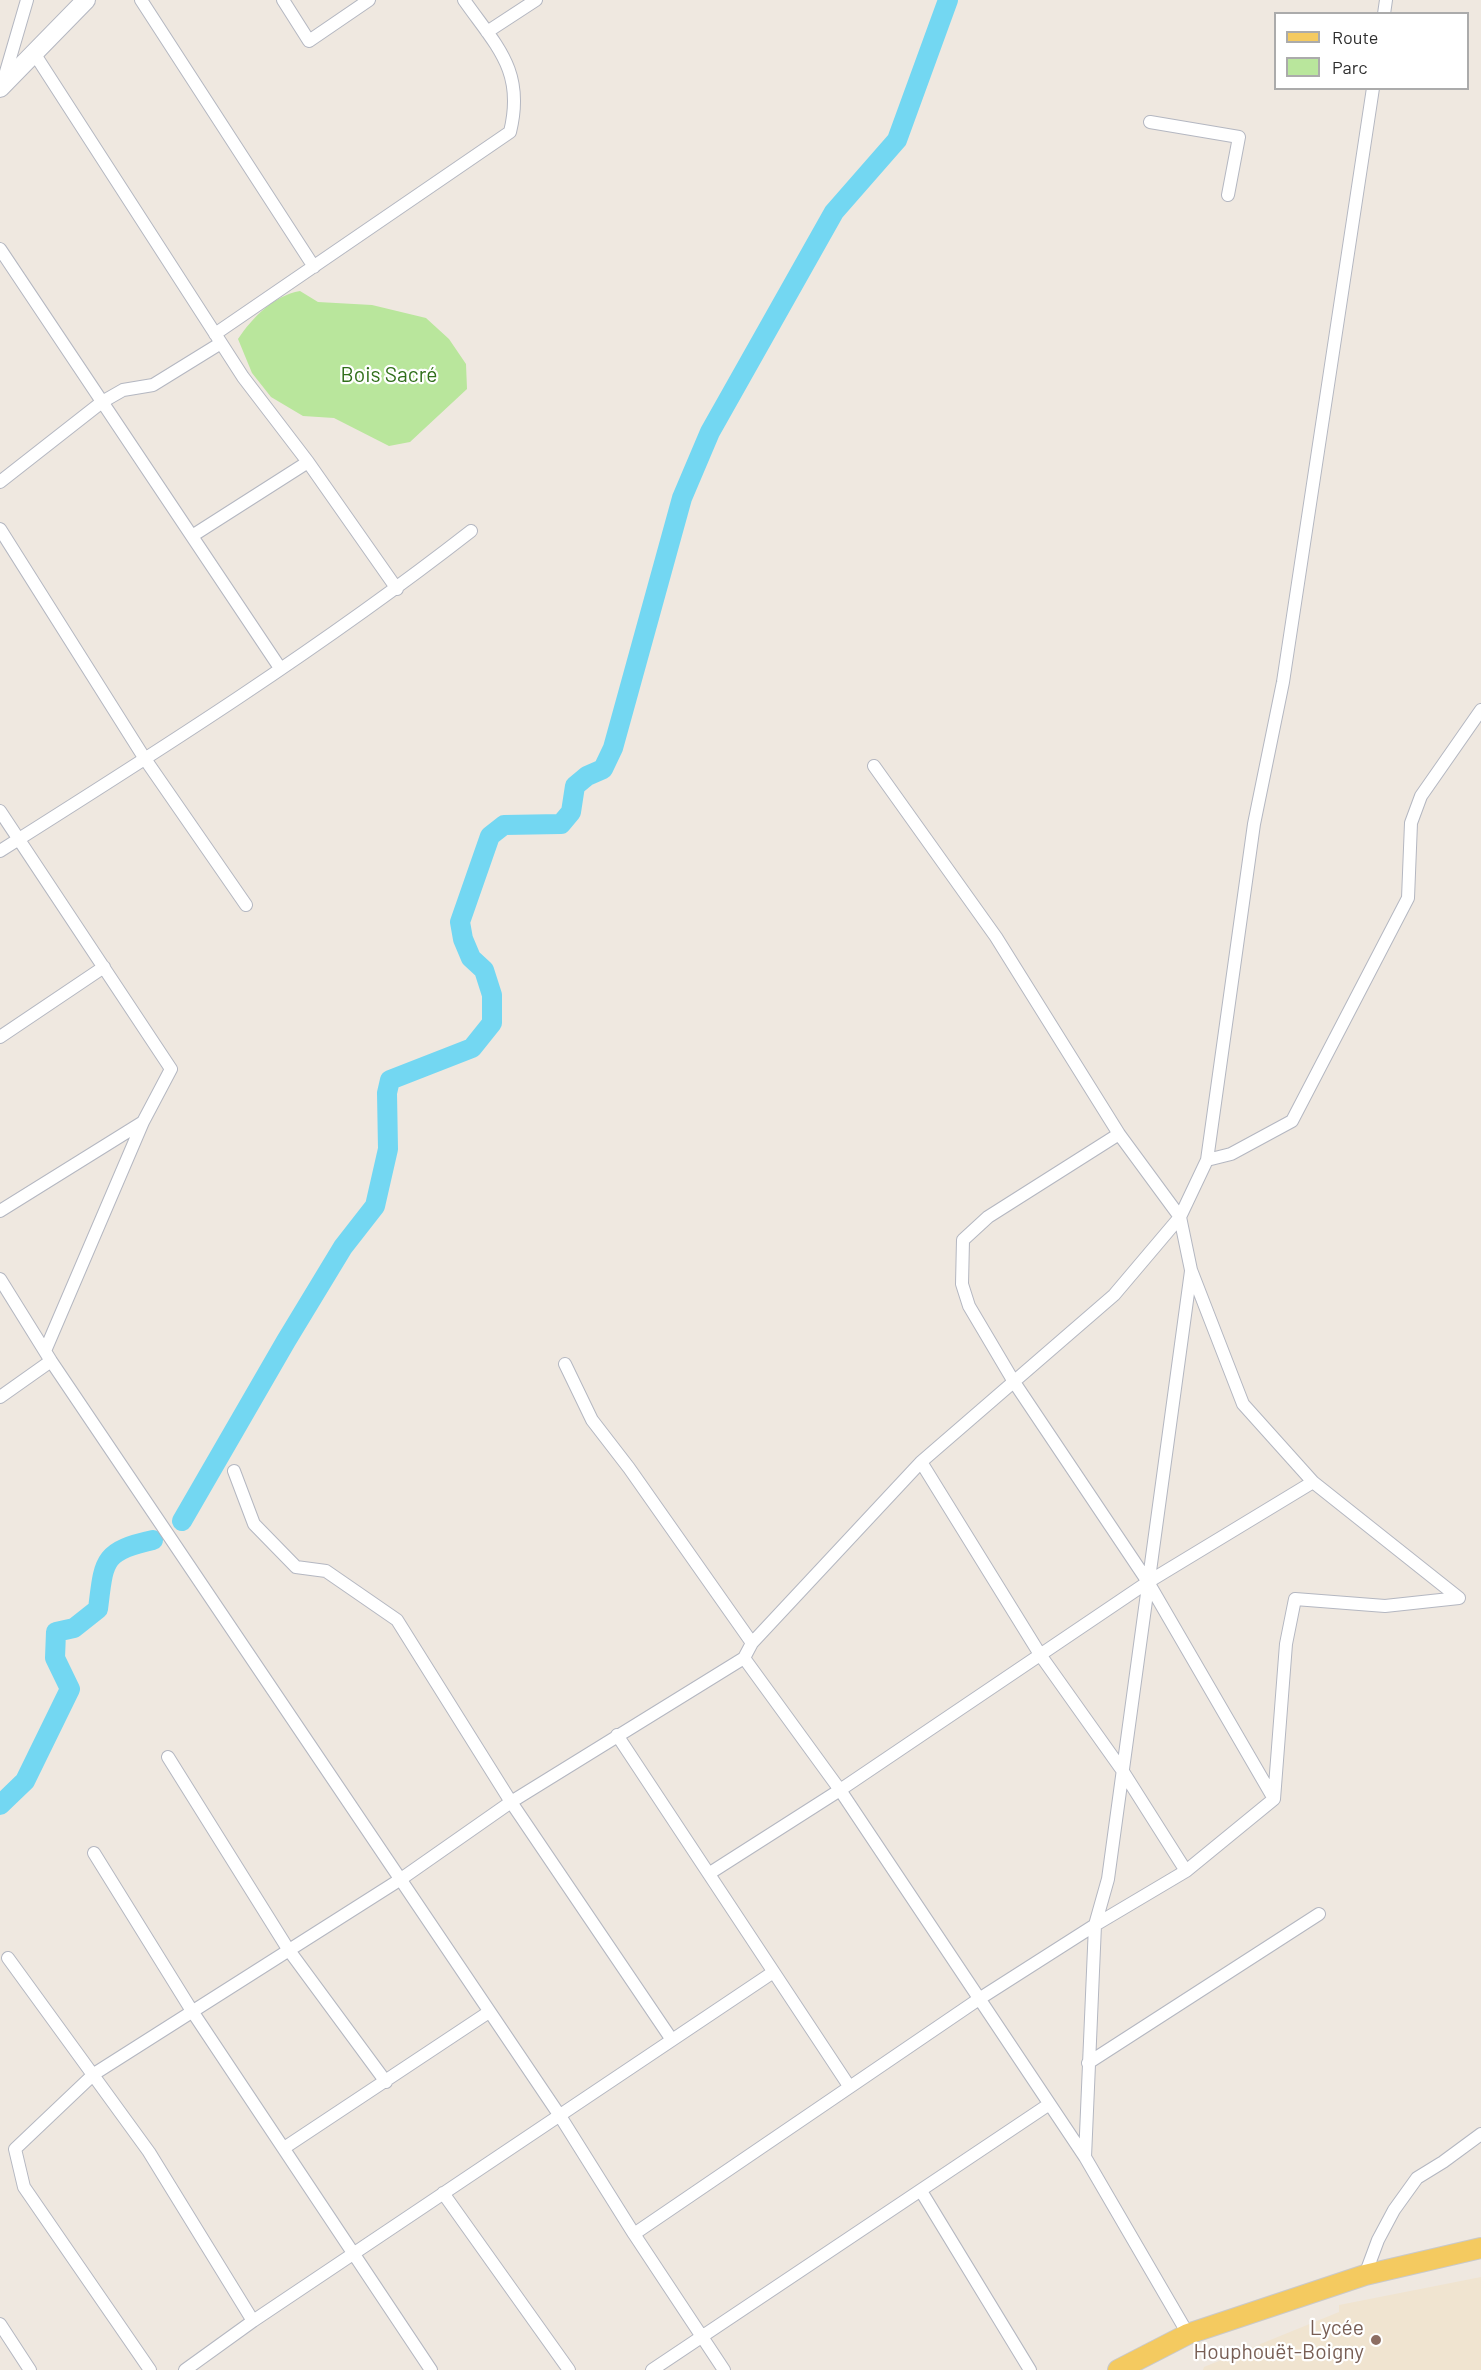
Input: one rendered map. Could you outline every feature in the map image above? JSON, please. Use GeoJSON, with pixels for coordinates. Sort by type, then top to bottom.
{"type":"FeatureCollection","features":[{"type":"Feature","properties":{"kind":"main road"},"geometry":{"type":"LineString","coordinates":[[1,86],[86,0]]}},
{"type":"Feature","properties":{"kind":"main road"},"geometry":{"type":"LineString","coordinates":[[1118,2370],[1188,2334],[1365,2275],[1481,2248]]}},
{"type":"Feature","properties":{"kind":"street"},"geometry":{"type":"LineString","coordinates":[[1,86],[5,56],[27,0]]}},
{"type":"Feature","properties":{"kind":"street"},"geometry":{"type":"LineString","coordinates":[[141,0],[314,267]]}},
{"type":"Feature","properties":{"kind":"street"},"geometry":{"type":"LineString","coordinates":[[283,0],[309,41],[369,0]]}},
{"type":"Feature","properties":{"kind":"street"},"geometry":{"type":"LineString","coordinates":[[0,482],[102,402],[123,390],[153,385],[314,267],[510,132],[514,113],[513,76],[507,63],[465,0]]}},
{"type":"Feature","properties":{"kind":"street"},"geometry":{"type":"LineString","coordinates":[[487,32],[536,0]]}},
{"type":"Feature","properties":{"kind":"street"},"geometry":{"type":"LineString","coordinates":[[34,53],[243,377],[308,462],[397,589]]}},
{"type":"Feature","properties":{"kind":"street"},"geometry":{"type":"LineString","coordinates":[[150,2370],[24,2187],[15,2149],[94,2074],[401,1879],[511,1802],[744,1658],[752,1643],[921,1462],[1114,1295],[1180,1216],[1207,1160],[1254,824],[1283,682],[1373,90]]}},
{"type":"Feature","properties":{"kind":"street"},"geometry":{"type":"LineString","coordinates":[[1150,123],[1239,137],[1228,195]]}},
{"type":"Feature","properties":{"kind":"street"},"geometry":{"type":"LineString","coordinates":[[0,249],[280,668]]}},
{"type":"Feature","properties":{"kind":"street"},"geometry":{"type":"LineString","coordinates":[[192,536],[308,462]]}},
{"type":"Feature","properties":{"kind":"street"},"geometry":{"type":"LineString","coordinates":[[0,529],[146,759],[246,906]]}},
{"type":"Feature","properties":{"kind":"street"},"geometry":{"type":"LineString","coordinates":[[0,851],[146,759],[397,589],[471,531]]}},
{"type":"Feature","properties":{"kind":"street"},"geometry":{"type":"LineString","coordinates":[[1207,1160],[1231,1154],[1292,1121],[1408,898],[1411,823],[1421,796],[1481,710]]}},
{"type":"Feature","properties":{"kind":"street"},"geometry":{"type":"LineString","coordinates":[[634,2234],[979,1999],[1095,1925],[1186,1871],[1274,1799],[1286,1644],[1295,1599],[1385,1606],[1459,1598],[1313,1482],[1243,1404],[1191,1270],[1180,1216],[1119,1134],[996,937],[874,766]]}},
{"type":"Feature","properties":{"kind":"street"},"geometry":{"type":"LineString","coordinates":[[0,811],[171,1069],[142,1122],[48,1356],[0,1397]]}},
{"type":"Feature","properties":{"kind":"street"},"geometry":{"type":"LineString","coordinates":[[0,1037],[104,968]]}},
{"type":"Feature","properties":{"kind":"street"},"geometry":{"type":"LineString","coordinates":[[0,1211],[142,1122]]}},
{"type":"Feature","properties":{"kind":"street"},"geometry":{"type":"LineString","coordinates":[[1119,1134],[988,1217],[963,1240],[962,1284],[969,1306],[1014,1382],[1148,1582],[1274,1799]]}},
{"type":"Feature","properties":{"kind":"street"},"geometry":{"type":"LineString","coordinates":[[1085,2157],[1095,1925],[1108,1879],[1191,1270]]}},
{"type":"Feature","properties":{"kind":"street"},"geometry":{"type":"LineString","coordinates":[[0,1279],[48,1356],[560,2116],[634,2234],[724,2370]]}},
{"type":"Feature","properties":{"kind":"street"},"geometry":{"type":"LineString","coordinates":[[565,1364],[592,1420],[629,1468],[752,1643]]}},
{"type":"Feature","properties":{"kind":"street"},"geometry":{"type":"LineString","coordinates":[[921,1462],[1041,1656],[1122,1770],[1186,1871]]}},
{"type":"Feature","properties":{"kind":"street"},"geometry":{"type":"LineString","coordinates":[[234,1471],[254,1524],[297,1567],[326,1571],[397,1620],[511,1802],[672,2040]]}},
{"type":"Feature","properties":{"kind":"street"},"geometry":{"type":"LineString","coordinates":[[710,1873],[840,1790],[1148,1582],[1313,1482]]}},
{"type":"Feature","properties":{"kind":"street"},"geometry":{"type":"LineString","coordinates":[[744,1658],[840,1790],[1048,2105],[1085,2157],[1188,2334]]}},
{"type":"Feature","properties":{"kind":"street"},"geometry":{"type":"LineString","coordinates":[[617,1735],[849,2086]]}},
{"type":"Feature","properties":{"kind":"street"},"geometry":{"type":"LineString","coordinates":[[168,1757],[288,1949],[386,2082]]}},
{"type":"Feature","properties":{"kind":"street"},"geometry":{"type":"LineString","coordinates":[[94,1853],[192,2011],[431,2370]]}},
{"type":"Feature","properties":{"kind":"street"},"geometry":{"type":"LineString","coordinates":[[1088,2063],[1319,1914]]}},
{"type":"Feature","properties":{"kind":"street"},"geometry":{"type":"LineString","coordinates":[[8,1958],[149,2152],[253,2320]]}},
{"type":"Feature","properties":{"kind":"street"},"geometry":{"type":"LineString","coordinates":[[185,2370],[253,2320],[772,1972]]}},
{"type":"Feature","properties":{"kind":"street"},"geometry":{"type":"LineString","coordinates":[[284,2148],[489,2013]]}},
{"type":"Feature","properties":{"kind":"street"},"geometry":{"type":"LineString","coordinates":[[652,2370],[1048,2105]]}},
{"type":"Feature","properties":{"kind":"street"},"geometry":{"type":"LineString","coordinates":[[1365,2275],[1378,2240],[1394,2210],[1417,2178],[1481,2134]]}},
{"type":"Feature","properties":{"kind":"street"},"geometry":{"type":"LineString","coordinates":[[921,2191],[1030,2370]]}},
{"type":"Feature","properties":{"kind":"street"},"geometry":{"type":"LineString","coordinates":[[443,2193],[569,2370]]}},
{"type":"Feature","properties":{"kind":"street"},"geometry":{"type":"LineString","coordinates":[[0,2324],[30,2370]]}},
{"type":"Feature","properties":{"kind":"shaded area","name":"Lycée Houphouët-Boigny"},"geometry":{"type":"Polygon","coordinates":[[[1481,2277],[1481,2370],[1203,2370],[1204,2367],[1339,2312],[1339,2305],[1481,2277]]]}},
{"type":"Feature","properties":{"kind":"green space","name":"Bois Sacré"},"geometry":{"type":"Polygon","coordinates":[[[300,291],[318,302],[372,305],[426,318],[449,339],[466,364],[467,389],[410,442],[389,446],[334,418],[303,416],[271,397],[252,373],[238,339],[264,309],[281,298],[300,291]]]}},
{"type":"Feature","properties":{"kind":"waterway"},"geometry":{"type":"LineString","coordinates":[[182,1521],[343,1247],[375,1206],[388,1149],[387,1093],[390,1080],[472,1048],[492,1023],[492,995],[484,970],[471,958],[463,939],[460,922],[490,836],[504,825],[561,824],[571,812],[575,786],[587,776],[603,769],[613,748],[682,498],[710,432],[834,212],[897,140],[948,0]]}},
{"type":"Feature","properties":{"kind":"waterway"},"geometry":{"type":"LineString","coordinates":[[0,1805],[25,1781],[70,1689],[55,1658],[56,1632],[74,1628],[98,1609],[105,1569],[115,1554],[136,1544],[153,1540]]}},
{"type":"Feature","properties":{"kind":"place","name":"Lycée Houphouët-Boigny"},"geometry":{"type":"Point","coordinates":[1376,2340]}}]}
